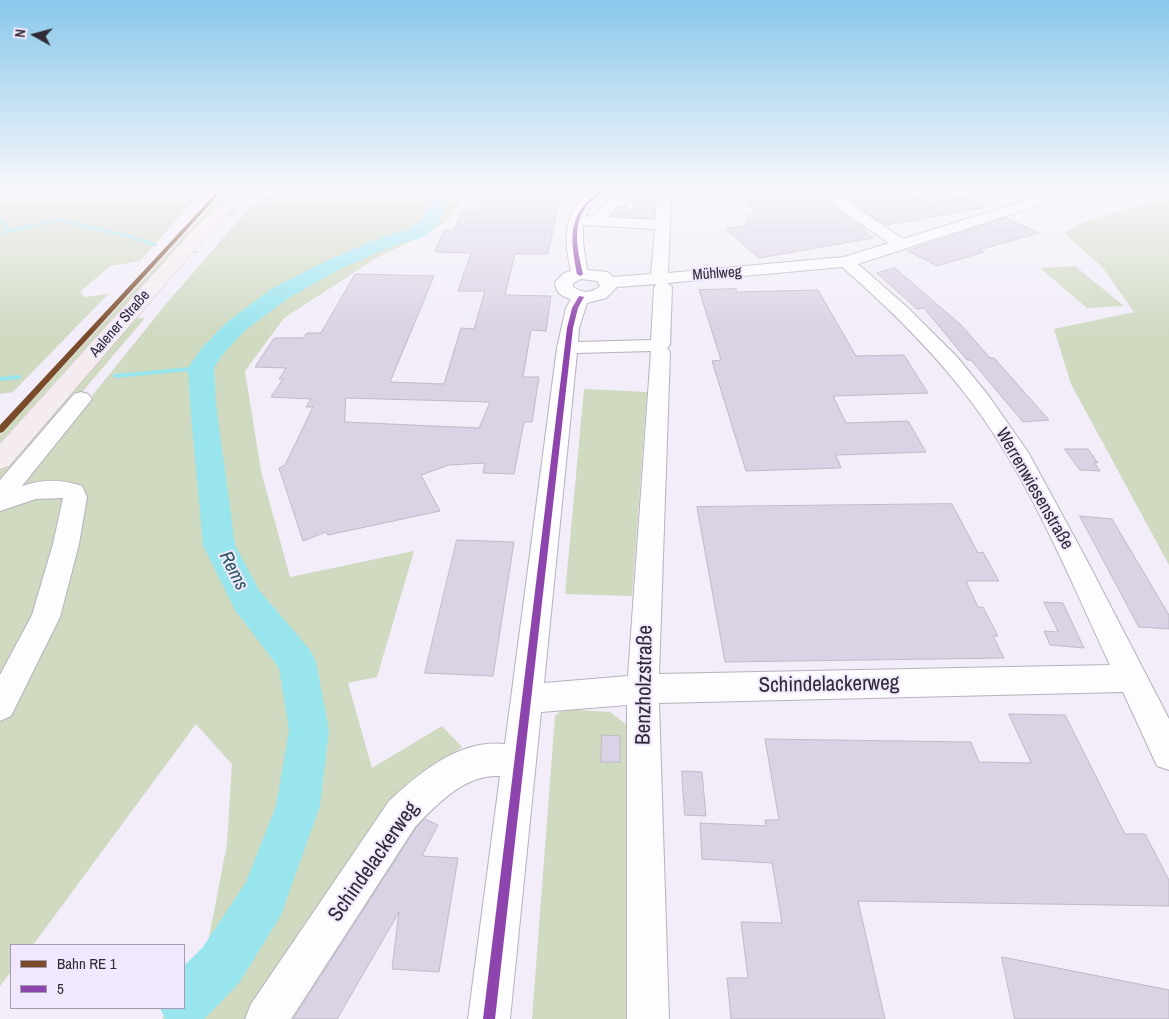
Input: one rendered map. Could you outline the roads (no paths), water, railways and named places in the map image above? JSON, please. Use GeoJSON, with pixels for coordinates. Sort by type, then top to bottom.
{"type":"FeatureCollection","features":[{"type":"Feature","properties":{"kind":"main road","name":"Aalener Straße"},"geometry":{"type":"LineString","coordinates":[[0,460],[195,239]]}},
{"type":"Feature","properties":{"kind":"street"},"geometry":{"type":"LineString","coordinates":[[489,1019],[568,348],[581,285],[577,239]]}},
{"type":"Feature","properties":{"kind":"street"},"geometry":{"type":"LineString","coordinates":[[568,348],[660,345],[661,239]]}},
{"type":"Feature","properties":{"kind":"street"},"geometry":{"type":"LineString","coordinates":[[893,239],[902,245]]}},
{"type":"Feature","properties":{"kind":"street","name":"Mühlweg"},"geometry":{"type":"LineString","coordinates":[[609,283],[661,282],[822,266],[846,262],[922,239]]}},
{"type":"Feature","properties":{"kind":"street","name":"Werrenwiesenstraße"},"geometry":{"type":"LineString","coordinates":[[846,262],[901,310],[926,335],[982,402],[1017,455],[1050,512],[1169,754]]}},
{"type":"Feature","properties":{"kind":"street"},"geometry":{"type":"LineString","coordinates":[[595,274],[607,279],[609,283],[607,290],[603,294],[581,285],[595,274]]}},
{"type":"Feature","properties":{"kind":"street","name":"Benzholzstraße"},"geometry":{"type":"LineString","coordinates":[[648,1019],[643,689],[660,352]]}},
{"type":"Feature","properties":{"kind":"street"},"geometry":{"type":"LineString","coordinates":[[0,496],[81,399]]}},
{"type":"Feature","properties":{"kind":"street"},"geometry":{"type":"LineString","coordinates":[[0,502],[20,495],[55,488],[68,489],[73,492],[74,497],[66,544],[46,617],[0,706]]}},
{"type":"Feature","properties":{"kind":"street","name":"Schindelackerweg"},"geometry":{"type":"LineString","coordinates":[[527,698],[643,689],[1132,678]]}},
{"type":"Feature","properties":{"kind":"street","name":"Schindelackerweg"},"geometry":{"type":"LineString","coordinates":[[266,1019],[402,814],[427,790],[452,773],[487,759],[520,762]]}},
{"type":"Feature","properties":{"kind":"waterway"},"geometry":{"type":"LineString","coordinates":[[136,239],[156,245]]}},
{"type":"Feature","properties":{"kind":"waterway","name":"Rems"},"geometry":{"type":"LineString","coordinates":[[185,1001],[221,965],[264,898],[298,806],[309,730],[297,662],[247,600],[219,545],[203,404],[201,368],[210,354],[235,327],[279,294],[333,265],[398,239]]}},
{"type":"Feature","properties":{"kind":"waterway"},"geometry":{"type":"LineString","coordinates":[[115,376],[201,368]]}},
{"type":"Feature","properties":{"kind":"waterway"},"geometry":{"type":"LineString","coordinates":[[0,379],[19,377]]}}]}
